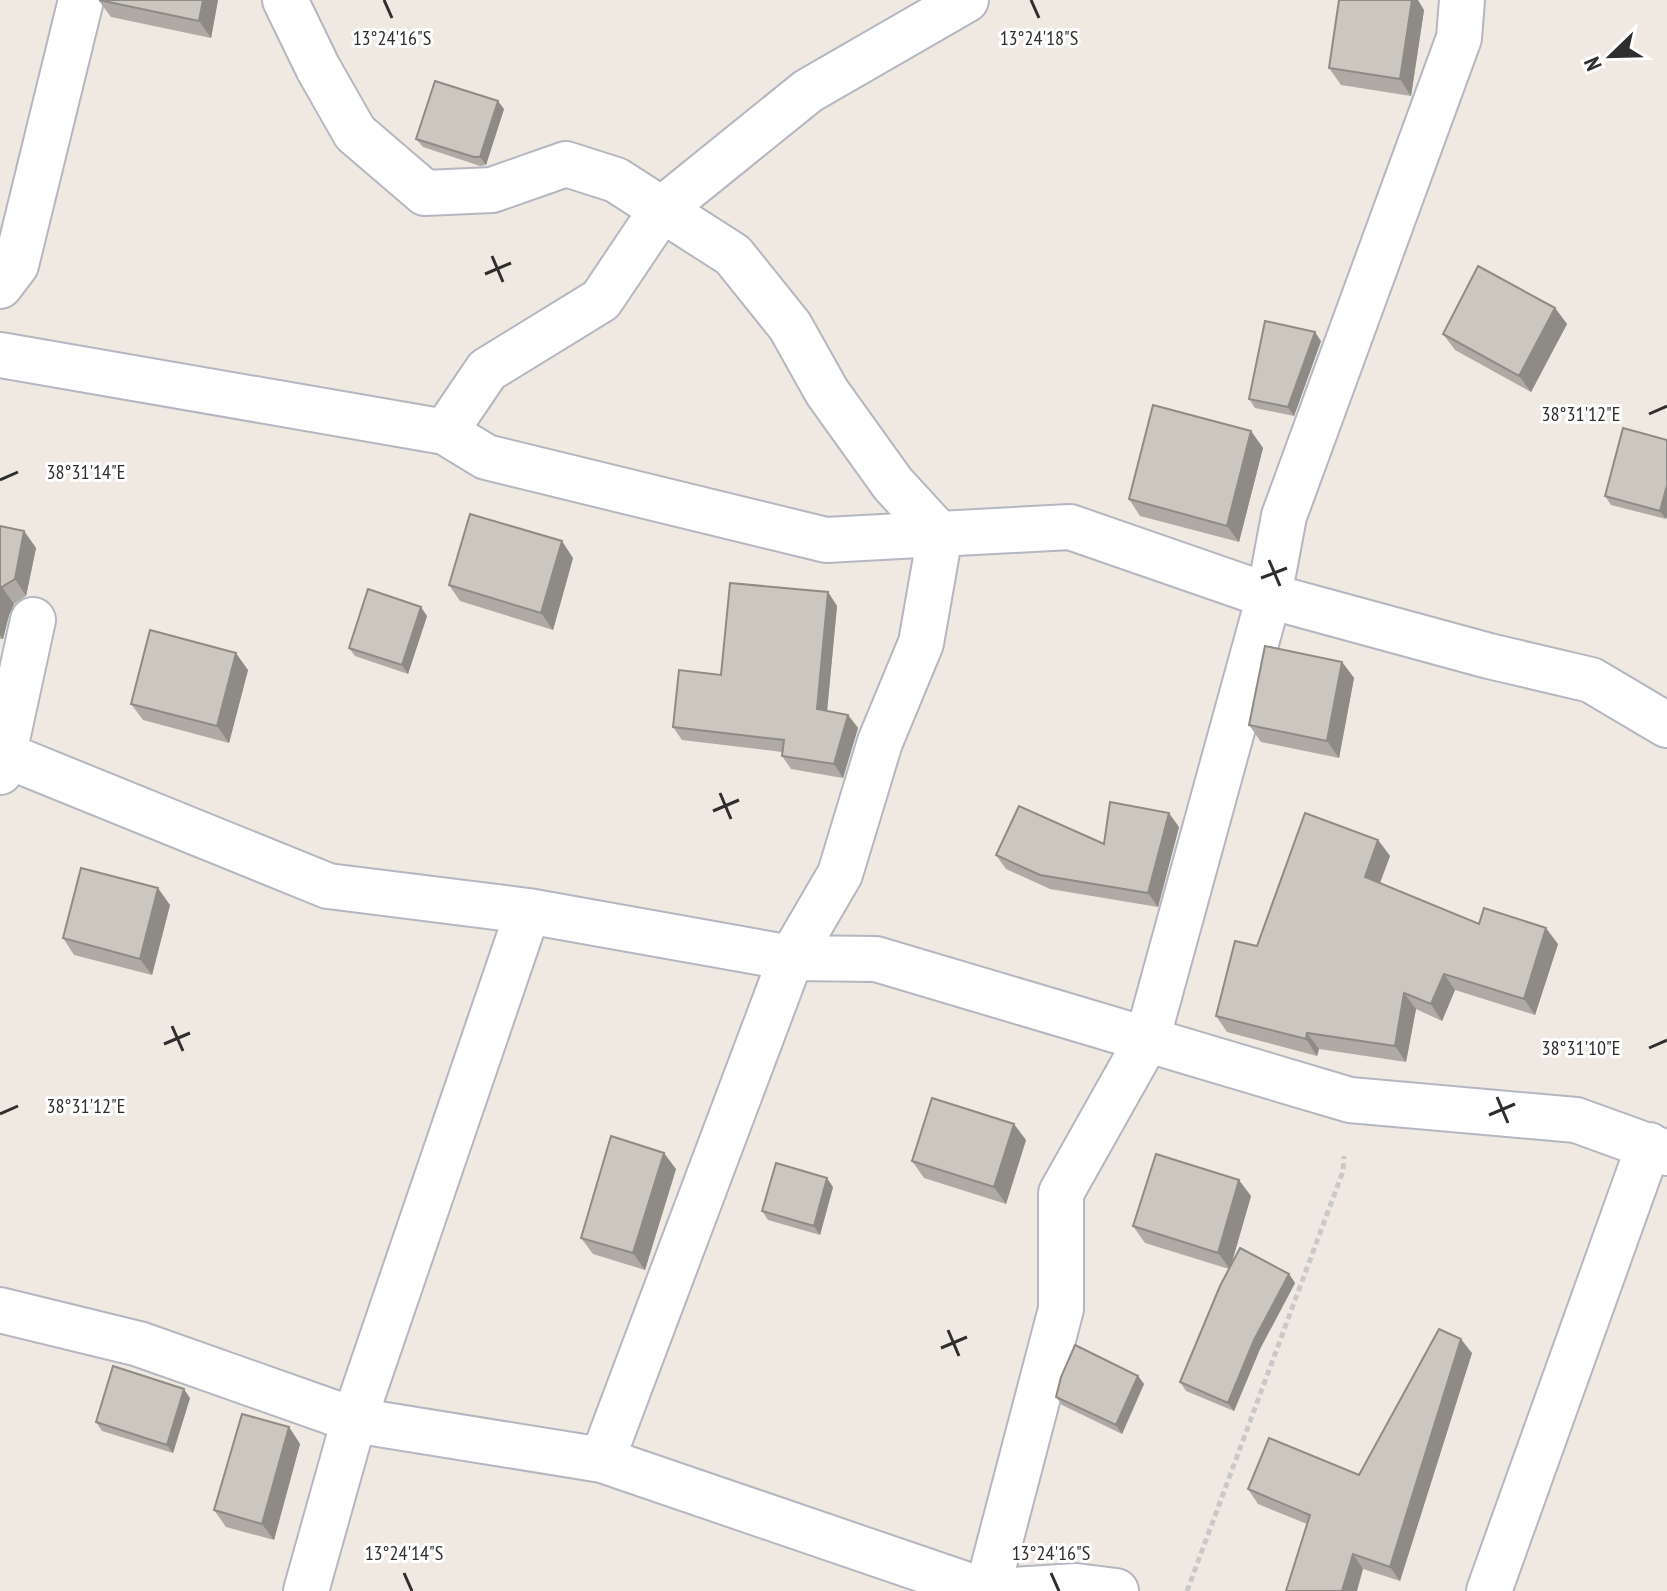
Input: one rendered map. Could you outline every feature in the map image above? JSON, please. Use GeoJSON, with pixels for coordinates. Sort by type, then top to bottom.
{"type":"FeatureCollection","features":[{"type":"Feature","properties":{"kind":"street"},"geometry":{"type":"LineString","coordinates":[[0,286],[16,265],[81,0]]}},
{"type":"Feature","properties":{"kind":"street"},"geometry":{"type":"LineString","coordinates":[[285,0],[318,68],[355,133],[425,193],[492,190],[566,164],[616,180],[733,255],[790,326],[827,392],[893,484],[940,535]]}},
{"type":"Feature","properties":{"kind":"street"},"geometry":{"type":"LineString","coordinates":[[445,432],[487,370],[601,300],[662,209],[808,91],[966,0]]}},
{"type":"Feature","properties":{"kind":"street"},"geometry":{"type":"LineString","coordinates":[[0,1310],[139,1344],[354,1420],[602,1460],[986,1591],[1061,1309],[1061,1193],[1147,1040],[1269,596],[1284,516],[1459,38],[1462,0]]}},
{"type":"Feature","properties":{"kind":"street"},"geometry":{"type":"LineString","coordinates":[[0,355],[445,432],[486,457],[826,540],[1070,527],[1269,596],[1489,656],[1591,680],[1667,725]]}},
{"type":"Feature","properties":{"kind":"street"},"geometry":{"type":"LineString","coordinates":[[602,1460],[791,958],[840,874],[880,742],[921,643],[940,535]]}},
{"type":"Feature","properties":{"kind":"street"},"geometry":{"type":"LineString","coordinates":[[33,620],[1,760],[328,886],[528,911],[791,958],[876,959],[1350,1100],[1576,1120],[1658,1149],[1489,1591]]}},
{"type":"Feature","properties":{"kind":"street"},"geometry":{"type":"LineString","coordinates":[[306,1591],[354,1420],[528,911]]}},
{"type":"Feature","properties":{"kind":"street"},"geometry":{"type":"LineString","coordinates":[[997,1591],[1076,1586],[1116,1591]]}},
{"type":"Feature","properties":{"kind":"path"},"geometry":{"type":"LineString","coordinates":[[1187,1591],[1343,1171],[1350,1100]]}},
{"type":"Feature","properties":{"kind":"building"},"geometry":{"type":"Polygon","coordinates":[[[99,0],[203,0],[199,21],[99,0]]]}},
{"type":"Feature","properties":{"kind":"building"},"geometry":{"type":"Polygon","coordinates":[[[1339,0],[1412,0],[1400,79],[1329,68],[1339,0]]]}},
{"type":"Feature","properties":{"kind":"building"},"geometry":{"type":"Polygon","coordinates":[[[435,81],[498,101],[480,157],[416,139],[435,81]]]}},
{"type":"Feature","properties":{"kind":"building"},"geometry":{"type":"Polygon","coordinates":[[[1478,266],[1555,308],[1519,376],[1443,334],[1478,266]]]}},
{"type":"Feature","properties":{"kind":"building"},"geometry":{"type":"Polygon","coordinates":[[[1265,321],[1315,332],[1288,407],[1249,399],[1265,321]]]}},
{"type":"Feature","properties":{"kind":"building"},"geometry":{"type":"Polygon","coordinates":[[[1153,405],[1251,431],[1227,526],[1129,499],[1153,405]]]}},
{"type":"Feature","properties":{"kind":"building"},"geometry":{"type":"Polygon","coordinates":[[[1623,428],[1667,440],[1667,485],[1660,511],[1605,496],[1623,428]]]}},
{"type":"Feature","properties":{"kind":"building"},"geometry":{"type":"Polygon","coordinates":[[[470,514],[562,541],[541,613],[449,585],[470,514]]]}},
{"type":"Feature","properties":{"kind":"building"},"geometry":{"type":"Polygon","coordinates":[[[0,526],[24,531],[15,579],[2,587],[0,592],[0,526]]]}},
{"type":"Feature","properties":{"kind":"building"},"geometry":{"type":"Polygon","coordinates":[[[730,583],[828,592],[817,709],[848,715],[834,764],[782,756],[784,740],[673,727],[679,670],[721,675],[730,583]]]}},
{"type":"Feature","properties":{"kind":"building"},"geometry":{"type":"Polygon","coordinates":[[[368,589],[421,607],[402,665],[349,648],[368,589]]]}},
{"type":"Feature","properties":{"kind":"building"},"geometry":{"type":"Polygon","coordinates":[[[150,630],[236,653],[217,726],[131,704],[150,630]]]}},
{"type":"Feature","properties":{"kind":"building"},"geometry":{"type":"Polygon","coordinates":[[[1265,646],[1342,662],[1327,741],[1249,725],[1265,646]]]}},
{"type":"Feature","properties":{"kind":"building"},"geometry":{"type":"Polygon","coordinates":[[[1110,802],[1169,813],[1148,893],[1040,875],[996,855],[1019,806],[1104,844],[1110,802]]]}},
{"type":"Feature","properties":{"kind":"building"},"geometry":{"type":"Polygon","coordinates":[[[1305,813],[1378,840],[1365,877],[1479,924],[1484,908],[1546,928],[1524,999],[1444,974],[1431,1004],[1404,993],[1395,1046],[1307,1033],[1306,1039],[1216,1016],[1235,941],[1257,946],[1305,813]]]}},
{"type":"Feature","properties":{"kind":"building"},"geometry":{"type":"Polygon","coordinates":[[[81,868],[158,888],[140,959],[63,938],[81,868]]]}},
{"type":"Feature","properties":{"kind":"building"},"geometry":{"type":"Polygon","coordinates":[[[932,1098],[1014,1124],[994,1187],[912,1161],[932,1098]]]}},
{"type":"Feature","properties":{"kind":"building"},"geometry":{"type":"Polygon","coordinates":[[[611,1136],[664,1153],[633,1253],[581,1238],[611,1136]]]}},
{"type":"Feature","properties":{"kind":"building"},"geometry":{"type":"Polygon","coordinates":[[[1156,1154],[1239,1180],[1218,1253],[1133,1226],[1156,1154]]]}},
{"type":"Feature","properties":{"kind":"building"},"geometry":{"type":"Polygon","coordinates":[[[776,1163],[827,1178],[814,1226],[762,1211],[776,1163]]]}},
{"type":"Feature","properties":{"kind":"building"},"geometry":{"type":"Polygon","coordinates":[[[1240,1248],[1289,1274],[1254,1340],[1228,1403],[1180,1382],[1220,1286],[1240,1248]]]}},
{"type":"Feature","properties":{"kind":"building"},"geometry":{"type":"Polygon","coordinates":[[[1439,1329],[1461,1339],[1390,1567],[1353,1554],[1342,1591],[1286,1591],[1310,1515],[1248,1489],[1269,1438],[1359,1475],[1439,1329]]]}},
{"type":"Feature","properties":{"kind":"building"},"geometry":{"type":"Polygon","coordinates":[[[1075,1345],[1138,1376],[1116,1425],[1056,1397],[1075,1345]]]}},
{"type":"Feature","properties":{"kind":"building"},"geometry":{"type":"Polygon","coordinates":[[[113,1366],[184,1389],[167,1445],[96,1422],[113,1366]]]}},
{"type":"Feature","properties":{"kind":"building"},"geometry":{"type":"Polygon","coordinates":[[[242,1414],[289,1427],[262,1524],[214,1510],[242,1414]]]}}]}
